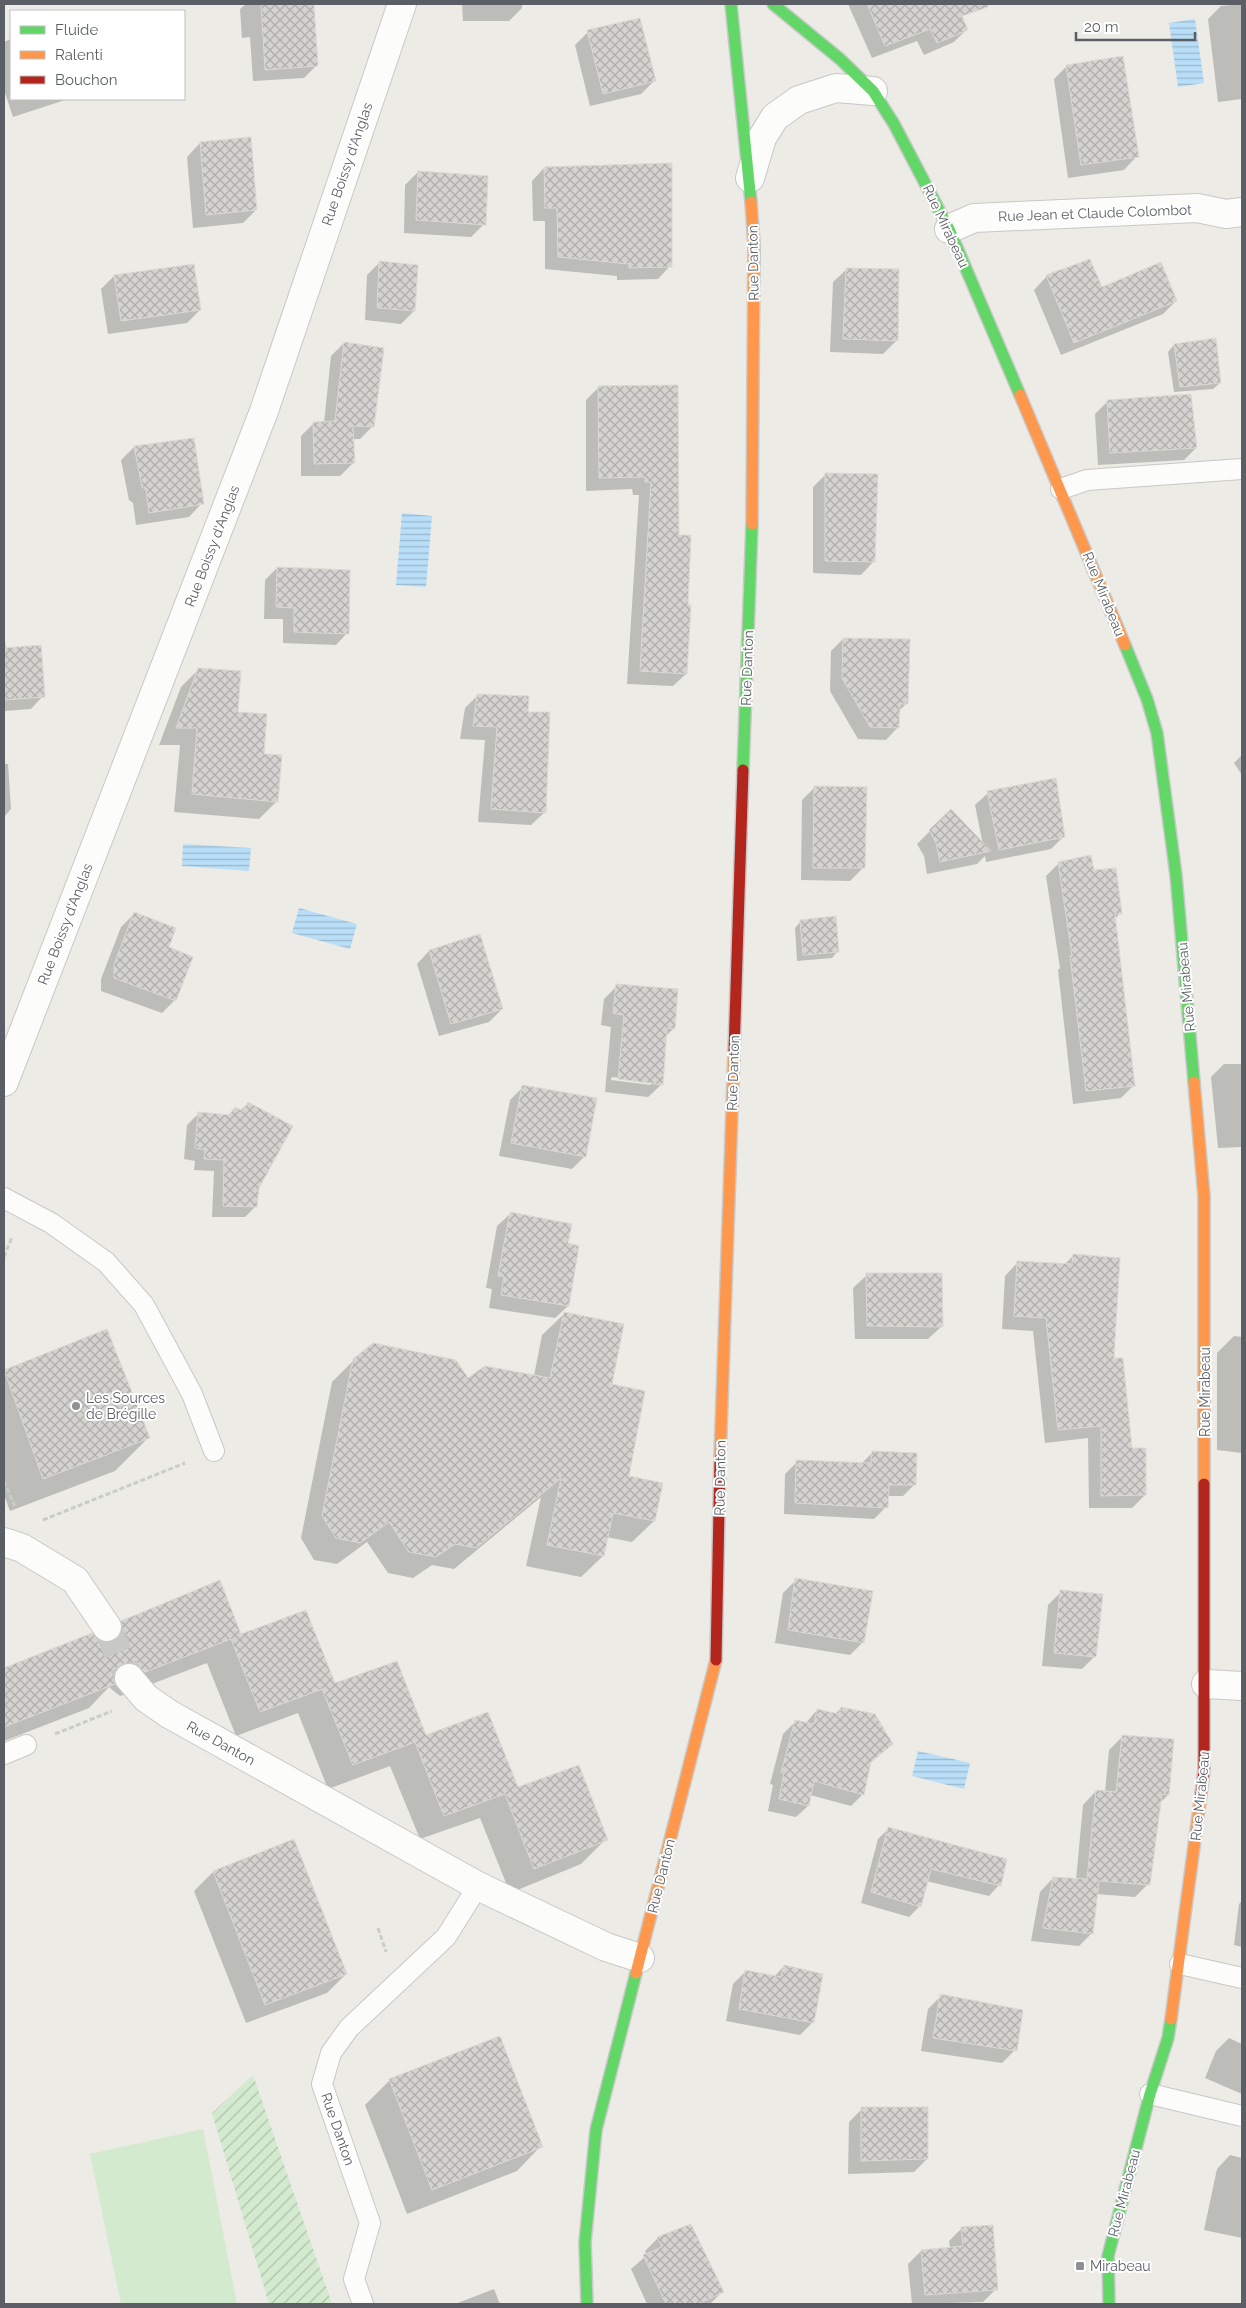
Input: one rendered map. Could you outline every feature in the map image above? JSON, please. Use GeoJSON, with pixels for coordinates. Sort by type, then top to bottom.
{"type":"FeatureCollection","features":[{"type":"Feature","properties":{"kind":"street","name":"Rue Boissy d'Anglas"},"geometry":{"type":"LineString","coordinates":[[4,1082],[264,411],[402,4]]}},
{"type":"Feature","properties":{"kind":"street","name":"Rue Danton"},"geometry":{"type":"LineString","coordinates":[[587,2304],[585,2242],[596,2130],[716,1663],[722,1388],[753,492],[754,245],[750,178],[731,4]]}},
{"type":"Feature","properties":{"kind":"street","name":"Rue Mirabeau"},"geometry":{"type":"LineString","coordinates":[[773,4],[840,59],[873,91],[894,124],[948,229],[1061,489],[1147,699],[1157,733],[1176,875],[1204,1196],[1206,1684],[1204,1770],[1180,1964],[1168,2038],[1150,2094],[1108,2256],[1109,2304]]}},
{"type":"Feature","properties":{"kind":"street","name":"Rue Danton"},"geometry":{"type":"LineString","coordinates":[[750,178],[762,138],[775,117],[798,100],[836,88],[873,91]]}},
{"type":"Feature","properties":{"kind":"street","name":"Rue Jean et Claude Colombot"},"geometry":{"type":"LineString","coordinates":[[948,229],[974,218],[1197,208],[1226,214],[1242,212]]}},
{"type":"Feature","properties":{"kind":"street"},"geometry":{"type":"LineString","coordinates":[[4,1542],[22,1548],[75,1580],[106,1627]]}},
{"type":"Feature","properties":{"kind":"street"},"geometry":{"type":"LineString","coordinates":[[1206,1684],[1242,1686]]}},
{"type":"Feature","properties":{"kind":"street","name":"Rue Danton"},"geometry":{"type":"LineString","coordinates":[[137,1688],[177,1718],[478,1886],[606,1947],[640,1958]]}},
{"type":"Feature","properties":{"kind":"lane"},"geometry":{"type":"LineString","coordinates":[[1061,489],[1088,480],[1242,469]]}},
{"type":"Feature","properties":{"kind":"lane"},"geometry":{"type":"LineString","coordinates":[[4,1198],[51,1223],[106,1262],[144,1305],[192,1394],[214,1451]]}},
{"type":"Feature","properties":{"kind":"lane"},"geometry":{"type":"LineString","coordinates":[[4,1754],[26,1745]]}},
{"type":"Feature","properties":{"kind":"lane","name":"Rue Danton"},"geometry":{"type":"LineString","coordinates":[[363,2304],[354,2279],[370,2223],[322,2084],[331,2053],[349,2028],[446,1937],[478,1886]]}},
{"type":"Feature","properties":{"kind":"lane"},"geometry":{"type":"LineString","coordinates":[[1180,1964],[1242,1978]]}},
{"type":"Feature","properties":{"kind":"lane"},"geometry":{"type":"LineString","coordinates":[[1150,2094],[1242,2116]]}},
{"type":"Feature","properties":{"kind":"path"},"geometry":{"type":"LineString","coordinates":[[42,1521],[214,1451]]}},
{"type":"Feature","properties":{"kind":"path"},"geometry":{"type":"LineString","coordinates":[[4,1481],[17,1512]]}},
{"type":"Feature","properties":{"kind":"path"},"geometry":{"type":"LineString","coordinates":[[66,1730],[137,1688]]}},
{"type":"Feature","properties":{"kind":"green space"},"geometry":{"type":"Polygon","coordinates":[[[253,2075],[332,2304],[269,2304],[212,2113],[253,2075]]]}},
{"type":"Feature","properties":{"kind":"green space"},"geometry":{"type":"Polygon","coordinates":[[[203,2129],[237,2304],[121,2304],[90,2154],[203,2129]]]}},
{"type":"Feature","properties":{"kind":"water"},"geometry":{"type":"Polygon","coordinates":[[[1195,19],[1204,83],[1178,87],[1169,23],[1195,19]]]}},
{"type":"Feature","properties":{"kind":"water"},"geometry":{"type":"Polygon","coordinates":[[[402,513],[432,516],[426,587],[396,585],[402,513]]]}},
{"type":"Feature","properties":{"kind":"water"},"geometry":{"type":"Polygon","coordinates":[[[183,844],[251,848],[249,871],[182,866],[183,844]]]}},
{"type":"Feature","properties":{"kind":"water"},"geometry":{"type":"Polygon","coordinates":[[[299,908],[357,924],[350,949],[292,933],[299,908]]]}},
{"type":"Feature","properties":{"kind":"water"},"geometry":{"type":"Polygon","coordinates":[[[918,1751],[970,1763],[964,1789],[912,1776],[918,1751]]]}},
{"type":"Feature","properties":{"kind":"building"},"geometry":{"type":"Polygon","coordinates":[[[261,4],[314,4],[318,66],[265,70],[261,4]]]}},
{"type":"Feature","properties":{"kind":"building"},"geometry":{"type":"Polygon","coordinates":[[[867,4],[988,4],[988,7],[962,16],[968,30],[937,43],[930,29],[885,46],[867,4]]]}},
{"type":"Feature","properties":{"kind":"building"},"geometry":{"type":"Polygon","coordinates":[[[640,18],[656,81],[603,94],[587,30],[640,18]]]}},
{"type":"Feature","properties":{"kind":"building"},"geometry":{"type":"Polygon","coordinates":[[[1123,56],[1139,157],[1081,165],[1066,65],[1123,56]]]}},
{"type":"Feature","properties":{"kind":"building"},"geometry":{"type":"Polygon","coordinates":[[[251,137],[257,210],[206,215],[200,142],[251,137]]]}},
{"type":"Feature","properties":{"kind":"building"},"geometry":{"type":"Polygon","coordinates":[[[672,163],[672,267],[629,268],[629,264],[558,257],[557,208],[545,208],[544,167],[672,163]]]}},
{"type":"Feature","properties":{"kind":"building"},"geometry":{"type":"Polygon","coordinates":[[[418,171],[488,176],[486,225],[416,220],[418,171]]]}},
{"type":"Feature","properties":{"kind":"building"},"geometry":{"type":"Polygon","coordinates":[[[1090,259],[1102,287],[1161,262],[1177,301],[1074,343],[1046,275],[1090,259]]]}},
{"type":"Feature","properties":{"kind":"building"},"geometry":{"type":"Polygon","coordinates":[[[379,261],[418,265],[415,311],[377,308],[379,261]]]}},
{"type":"Feature","properties":{"kind":"building"},"geometry":{"type":"Polygon","coordinates":[[[194,264],[201,310],[121,321],[114,275],[194,264]]]}},
{"type":"Feature","properties":{"kind":"building"},"geometry":{"type":"Polygon","coordinates":[[[846,268],[899,269],[898,341],[843,339],[846,268]]]}},
{"type":"Feature","properties":{"kind":"building"},"geometry":{"type":"Polygon","coordinates":[[[1216,338],[1221,383],[1180,387],[1174,344],[1216,338]]]}},
{"type":"Feature","properties":{"kind":"building"},"geometry":{"type":"Polygon","coordinates":[[[344,342],[384,348],[374,427],[353,426],[355,463],[314,464],[313,422],[335,421],[344,342]]]}},
{"type":"Feature","properties":{"kind":"building"},"geometry":{"type":"Polygon","coordinates":[[[678,385],[679,535],[691,535],[688,605],[691,605],[687,674],[640,671],[651,482],[645,482],[645,477],[599,478],[598,386],[678,385]]]}},
{"type":"Feature","properties":{"kind":"building"},"geometry":{"type":"Polygon","coordinates":[[[1191,394],[1197,448],[1110,453],[1107,400],[1191,394]]]}},
{"type":"Feature","properties":{"kind":"building"},"geometry":{"type":"Polygon","coordinates":[[[194,438],[204,504],[149,513],[146,490],[142,487],[134,446],[194,438]]]}},
{"type":"Feature","properties":{"kind":"building"},"geometry":{"type":"Polygon","coordinates":[[[825,473],[878,474],[875,562],[825,561],[825,473]]]}},
{"type":"Feature","properties":{"kind":"building"},"geometry":{"type":"Polygon","coordinates":[[[277,567],[350,570],[349,634],[294,632],[294,608],[276,607],[277,567]]]}},
{"type":"Feature","properties":{"kind":"building"},"geometry":{"type":"Polygon","coordinates":[[[843,638],[910,639],[908,704],[900,704],[899,728],[870,727],[842,678],[843,638]]]}},
{"type":"Feature","properties":{"kind":"building"},"geometry":{"type":"Polygon","coordinates":[[[41,645],[45,697],[4,700],[4,648],[41,645]]]}},
{"type":"Feature","properties":{"kind":"building"},"geometry":{"type":"Polygon","coordinates":[[[198,668],[241,671],[238,712],[267,714],[264,754],[282,755],[278,802],[192,794],[197,728],[176,728],[198,668]]]}},
{"type":"Feature","properties":{"kind":"building"},"geometry":{"type":"Polygon","coordinates":[[[477,694],[529,696],[528,712],[550,712],[546,813],[491,809],[497,727],[473,726],[477,694]]]}},
{"type":"Feature","properties":{"kind":"building"},"geometry":{"type":"Polygon","coordinates":[[[1056,778],[1065,837],[999,850],[987,791],[1056,778]]]}},
{"type":"Feature","properties":{"kind":"building"},"geometry":{"type":"Polygon","coordinates":[[[814,786],[867,787],[865,868],[813,868],[814,786]]]}},
{"type":"Feature","properties":{"kind":"building"},"geometry":{"type":"Polygon","coordinates":[[[951,809],[991,851],[940,862],[936,843],[929,830],[951,809]]]}},
{"type":"Feature","properties":{"kind":"building"},"geometry":{"type":"Polygon","coordinates":[[[1091,855],[1094,870],[1116,868],[1122,914],[1115,914],[1135,1086],[1086,1091],[1070,956],[1072,956],[1058,862],[1091,855]]]}},
{"type":"Feature","properties":{"kind":"building"},"geometry":{"type":"Polygon","coordinates":[[[134,912],[176,928],[169,947],[193,957],[176,1001],[114,978],[114,965],[134,912]]]}},
{"type":"Feature","properties":{"kind":"building"},"geometry":{"type":"Polygon","coordinates":[[[836,916],[839,952],[803,955],[800,920],[836,916]]]}},
{"type":"Feature","properties":{"kind":"building"},"geometry":{"type":"Polygon","coordinates":[[[480,934],[503,1009],[451,1024],[429,950],[480,934]]]}},
{"type":"Feature","properties":{"kind":"building"},"geometry":{"type":"Polygon","coordinates":[[[616,984],[678,989],[675,1029],[667,1028],[663,1085],[618,1079],[624,1015],[613,1013],[616,984]]]}},
{"type":"Feature","properties":{"kind":"building"},"geometry":{"type":"Polygon","coordinates":[[[522,1085],[597,1098],[586,1157],[511,1143],[522,1085]]]}},
{"type":"Feature","properties":{"kind":"building"},"geometry":{"type":"Polygon","coordinates":[[[248,1102],[293,1126],[259,1188],[257,1207],[223,1206],[224,1160],[204,1159],[205,1150],[195,1148],[198,1112],[229,1115],[235,1107],[243,1111],[248,1102]]]}},
{"type":"Feature","properties":{"kind":"building"},"geometry":{"type":"Polygon","coordinates":[[[510,1212],[572,1224],[568,1243],[579,1246],[569,1306],[501,1295],[504,1276],[498,1276],[510,1212]]]}},
{"type":"Feature","properties":{"kind":"building"},"geometry":{"type":"Polygon","coordinates":[[[1073,1254],[1120,1258],[1114,1358],[1123,1358],[1132,1448],[1146,1448],[1146,1495],[1101,1496],[1101,1426],[1058,1430],[1046,1318],[1014,1316],[1017,1261],[1072,1264],[1073,1254]]]}},
{"type":"Feature","properties":{"kind":"building"},"geometry":{"type":"Polygon","coordinates":[[[866,1273],[942,1273],[943,1327],[867,1326],[866,1273]]]}},
{"type":"Feature","properties":{"kind":"building"},"geometry":{"type":"Polygon","coordinates":[[[564,1312],[624,1324],[612,1384],[645,1391],[629,1476],[663,1483],[655,1521],[613,1513],[604,1556],[547,1545],[561,1478],[476,1548],[455,1544],[436,1557],[409,1552],[389,1522],[360,1543],[336,1538],[322,1516],[353,1359],[373,1343],[456,1360],[468,1378],[485,1366],[550,1378],[564,1312]]]}},
{"type":"Feature","properties":{"kind":"building","name":"Les Sources de Brégille"},"geometry":{"type":"Polygon","coordinates":[[[107,1329],[150,1438],[43,1479],[4,1370],[107,1329]]]}},
{"type":"Feature","properties":{"kind":"building"},"geometry":{"type":"Polygon","coordinates":[[[872,1451],[917,1453],[916,1485],[889,1485],[888,1508],[795,1503],[796,1460],[871,1463],[872,1451]]]}},
{"type":"Feature","properties":{"kind":"building"},"geometry":{"type":"Polygon","coordinates":[[[795,1578],[873,1591],[864,1643],[788,1630],[795,1578]]]}},
{"type":"Feature","properties":{"kind":"building"},"geometry":{"type":"Polygon","coordinates":[[[220,1580],[241,1634],[306,1610],[335,1683],[397,1661],[426,1735],[488,1712],[518,1787],[579,1765],[608,1840],[534,1869],[505,1794],[444,1816],[415,1742],[353,1765],[322,1689],[260,1712],[231,1639],[145,1672],[135,1664],[126,1663],[119,1666],[115,1672],[115,1684],[4,1727],[4,1668],[92,1633],[101,1641],[109,1642],[115,1640],[121,1633],[121,1621],[220,1580]]]}},
{"type":"Feature","properties":{"kind":"building"},"geometry":{"type":"Polygon","coordinates":[[[1060,1590],[1103,1594],[1096,1657],[1054,1653],[1060,1590]]]}},
{"type":"Feature","properties":{"kind":"building"},"geometry":{"type":"Polygon","coordinates":[[[841,1707],[875,1714],[893,1744],[871,1762],[864,1795],[814,1781],[809,1806],[779,1799],[784,1773],[781,1773],[795,1720],[814,1724],[817,1709],[839,1714],[841,1707]]]}},
{"type":"Feature","properties":{"kind":"building"},"geometry":{"type":"Polygon","coordinates":[[[1122,1735],[1174,1739],[1169,1795],[1162,1794],[1150,1885],[1099,1881],[1093,1934],[1043,1928],[1053,1877],[1087,1879],[1096,1790],[1116,1792],[1122,1735]]]}},
{"type":"Feature","properties":{"kind":"building"},"geometry":{"type":"Polygon","coordinates":[[[888,1827],[1007,1859],[1001,1886],[931,1869],[921,1907],[871,1892],[888,1827]]]}},
{"type":"Feature","properties":{"kind":"building"},"geometry":{"type":"Polygon","coordinates":[[[294,1839],[347,1974],[265,2005],[213,1871],[294,1839]]]}},
{"type":"Feature","properties":{"kind":"building"},"geometry":{"type":"Polygon","coordinates":[[[784,1965],[823,1974],[814,2023],[739,2009],[745,1970],[781,1977],[784,1965]]]}},
{"type":"Feature","properties":{"kind":"building"},"geometry":{"type":"Polygon","coordinates":[[[940,1994],[1023,2010],[1017,2051],[933,2038],[940,1994]]]}},
{"type":"Feature","properties":{"kind":"building"},"geometry":{"type":"Polygon","coordinates":[[[500,2036],[543,2147],[432,2190],[389,2079],[500,2036]]]}},
{"type":"Feature","properties":{"kind":"building"},"geometry":{"type":"Polygon","coordinates":[[[861,2107],[928,2107],[928,2159],[861,2161],[861,2107]]]}},
{"type":"Feature","properties":{"kind":"building"},"geometry":{"type":"Polygon","coordinates":[[[691,2224],[724,2292],[698,2304],[666,2304],[643,2255],[662,2247],[657,2237],[691,2224]]]}},
{"type":"Feature","properties":{"kind":"building"},"geometry":{"type":"Polygon","coordinates":[[[993,2225],[998,2290],[925,2295],[921,2250],[963,2246],[961,2227],[993,2225]]]}},
{"type":"Feature","properties":{"kind":"tunnel"},"geometry":{"type":"LineString","coordinates":[[107,1627],[129,1678]]}},
{"type":"Feature","properties":{"kind":"traffic: fast"},"geometry":{"type":"LineString","coordinates":[[731,4],[751,202]]}},
{"type":"Feature","properties":{"kind":"traffic: fast"},"geometry":{"type":"LineString","coordinates":[[773,4],[840,59],[873,91],[894,124],[949,229],[1020,395]]}},
{"type":"Feature","properties":{"kind":"traffic: fast"},"geometry":{"type":"LineString","coordinates":[[743,770],[752,524]]}},
{"type":"Feature","properties":{"kind":"traffic: fast"},"geometry":{"type":"LineString","coordinates":[[1125,645],[1147,699],[1157,733],[1176,875],[1194,1082]]}},
{"type":"Feature","properties":{"kind":"traffic: fast"},"geometry":{"type":"LineString","coordinates":[[587,2304],[585,2242],[596,2130],[636,1973]]}},
{"type":"Feature","properties":{"kind":"traffic: fast"},"geometry":{"type":"LineString","coordinates":[[1109,2304],[1108,2256],[1150,2094],[1168,2038],[1171,2019]]}},
{"type":"Feature","properties":{"kind":"traffic: slow"},"geometry":{"type":"LineString","coordinates":[[751,202],[754,245],[752,524]]}},
{"type":"Feature","properties":{"kind":"traffic: slow"},"geometry":{"type":"LineString","coordinates":[[1020,395],[1125,645]]}},
{"type":"Feature","properties":{"kind":"traffic: slow"},"geometry":{"type":"LineString","coordinates":[[720,1459],[734,1052]]}},
{"type":"Feature","properties":{"kind":"traffic: slow"},"geometry":{"type":"LineString","coordinates":[[1194,1082],[1204,1196],[1204,1484]]}},
{"type":"Feature","properties":{"kind":"traffic: slow"},"geometry":{"type":"LineString","coordinates":[[636,1973],[716,1660]]}},
{"type":"Feature","properties":{"kind":"traffic: slow"},"geometry":{"type":"LineString","coordinates":[[1171,2019],[1201,1794]]}},
{"type":"Feature","properties":{"kind":"traffic: jam"},"geometry":{"type":"LineString","coordinates":[[734,1052],[743,770]]}},
{"type":"Feature","properties":{"kind":"traffic: jam"},"geometry":{"type":"LineString","coordinates":[[716,1660],[720,1459]]}},
{"type":"Feature","properties":{"kind":"traffic: jam"},"geometry":{"type":"LineString","coordinates":[[1201,1794],[1204,1770],[1204,1484]]}},
{"type":"Feature","properties":{"kind":"place","name":"Les Sources de Brégille"},"geometry":{"type":"Point","coordinates":[76,1406]}},
{"type":"Feature","properties":{"kind":"place","name":"Mirabeau"},"geometry":{"type":"Point","coordinates":[1080,2266]}}]}
